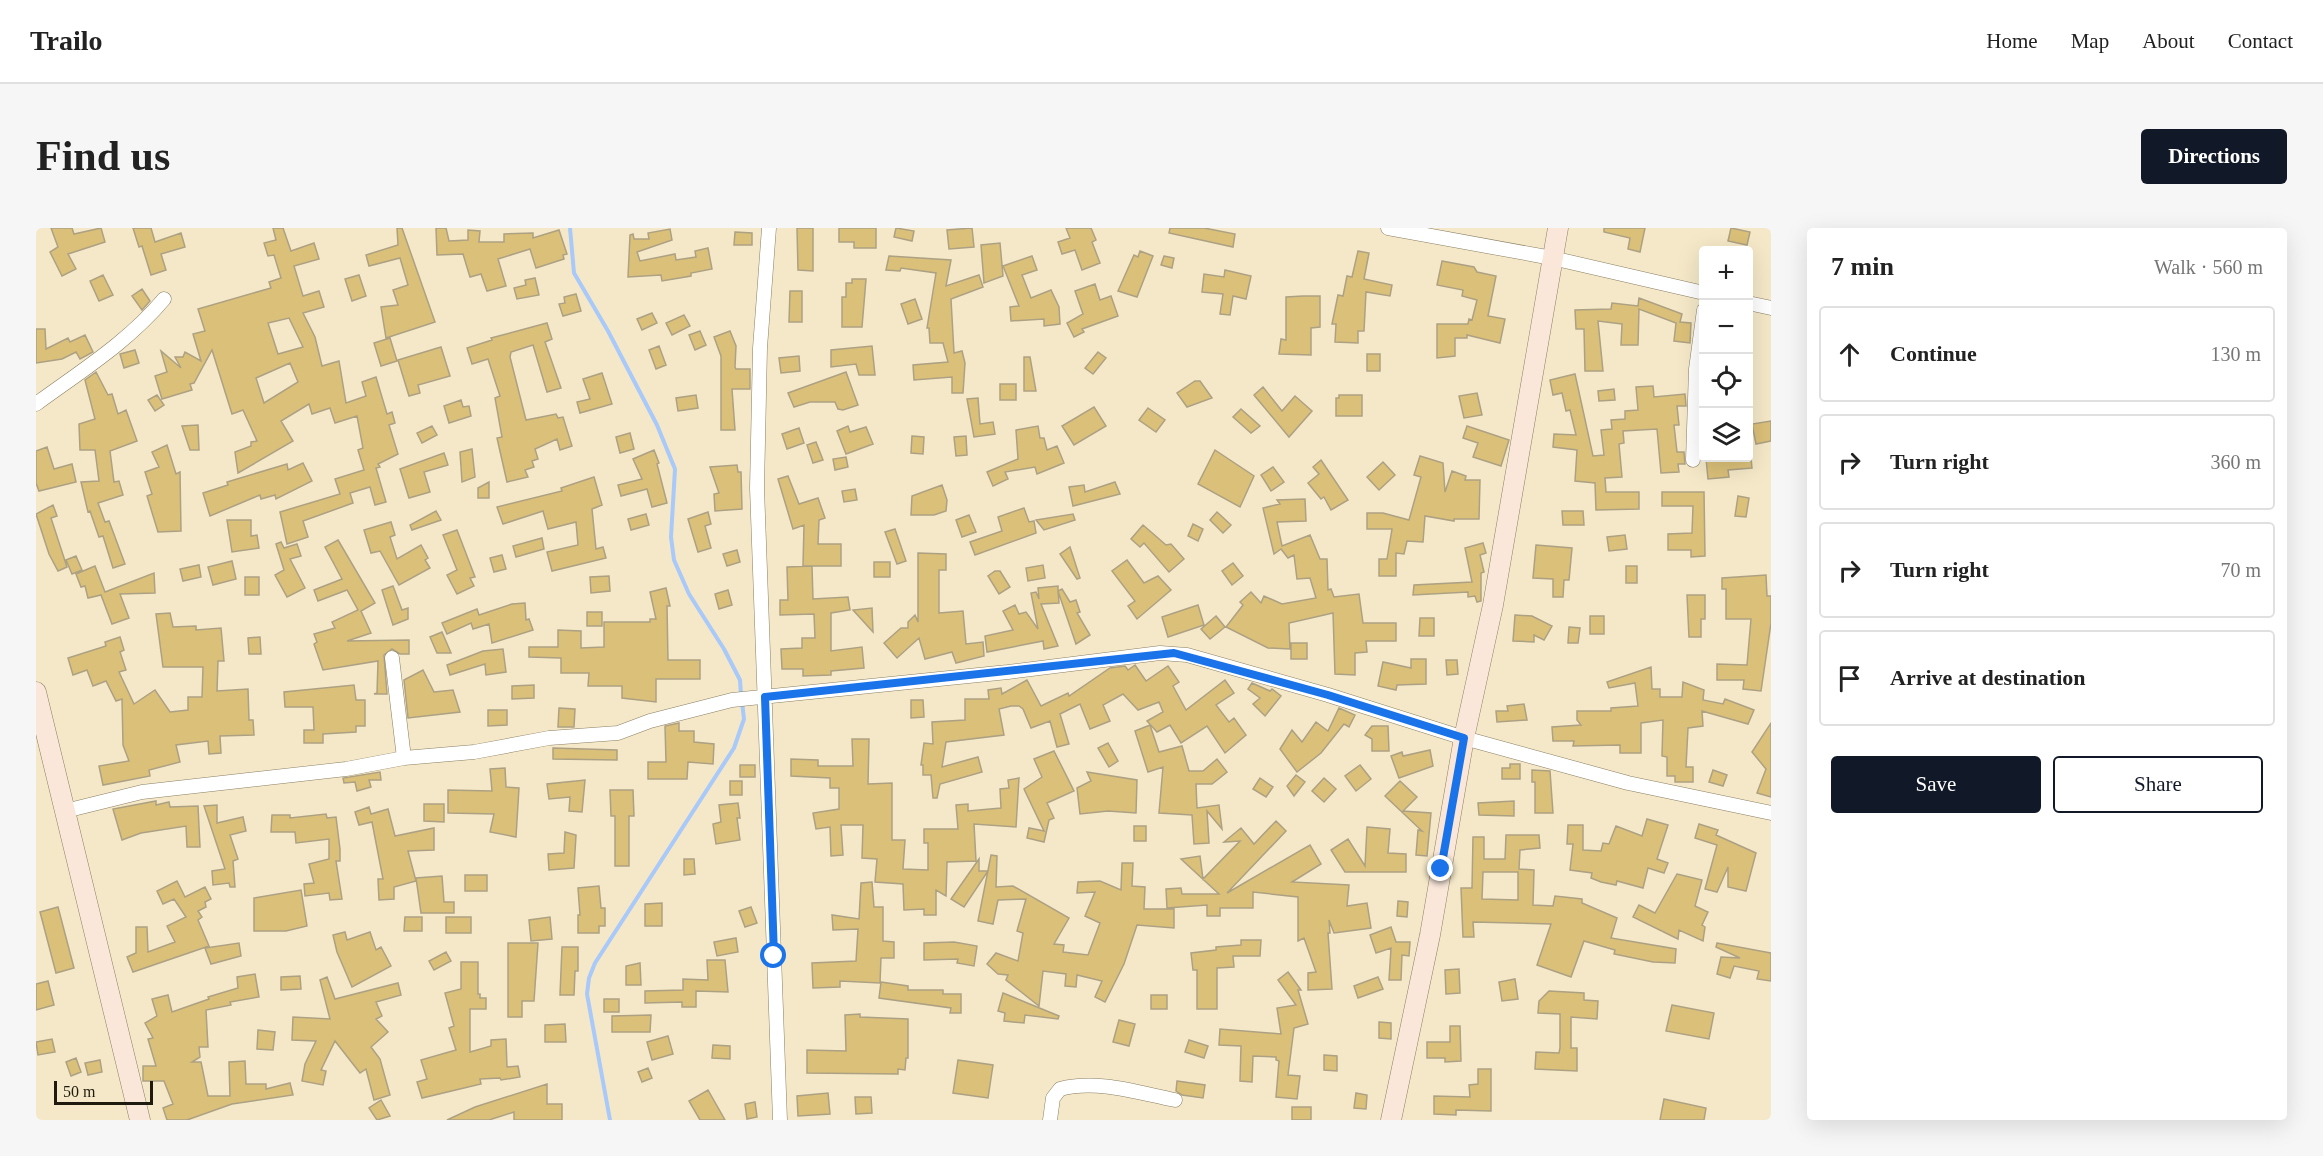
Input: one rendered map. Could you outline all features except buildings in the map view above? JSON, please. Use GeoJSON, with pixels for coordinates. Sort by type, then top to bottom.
{"type":"FeatureCollection","features":[{"type":"Feature","properties":{"kind":"street"},"geometry":{"type":"LineString","coordinates":[[769,228],[760,348],[758,477],[760,698],[780,1120]]}},
{"type":"Feature","properties":{"kind":"street"},"geometry":{"type":"LineString","coordinates":[[1388,228],[1552,258],[1699,292]]}},
{"type":"Feature","properties":{"kind":"street"},"geometry":{"type":"LineString","coordinates":[[1391,1120],[1430,935],[1464,738],[1493,605],[1558,228]]}},
{"type":"Feature","properties":{"kind":"street"},"geometry":{"type":"LineString","coordinates":[[36,404],[121,343],[146,321],[164,299]]}},
{"type":"Feature","properties":{"kind":"street"},"geometry":{"type":"LineString","coordinates":[[1753,304],[1771,308]]}},
{"type":"Feature","properties":{"kind":"street"},"geometry":{"type":"LineString","coordinates":[[1693,460],[1696,369],[1699,347]]}},
{"type":"Feature","properties":{"kind":"street"},"geometry":{"type":"LineString","coordinates":[[65,811],[142,792],[346,769],[404,758],[474,752],[549,738],[618,733],[650,721],[732,700],[1174,653],[1328,695],[1464,738],[1628,783],[1771,813]]}},
{"type":"Feature","properties":{"kind":"street"},"geometry":{"type":"LineString","coordinates":[[392,658],[404,758]]}},
{"type":"Feature","properties":{"kind":"street"},"geometry":{"type":"LineString","coordinates":[[36,692],[140,1120]]}},
{"type":"Feature","properties":{"kind":"street"},"geometry":{"type":"LineString","coordinates":[[1050,1120],[1053,1098],[1060,1089],[1074,1085],[1114,1088],[1175,1100]]}},
{"type":"Feature","properties":{"kind":"waterway"},"geometry":{"type":"LineString","coordinates":[[570,228],[574,273],[608,331],[657,425],[675,469],[671,537],[674,560],[689,594],[724,649],[740,680],[741,695]]}},
{"type":"Feature","properties":{"kind":"waterway"},"geometry":{"type":"LineString","coordinates":[[610,1120],[587,994],[589,978],[595,963],[734,748],[744,719],[742,702]]}},
{"type":"Feature","properties":{"kind":"route"},"geometry":{"type":"LineString","coordinates":[[774,956],[765,697],[1008,672],[1160,653],[1186,655],[1328,695],[1464,738],[1441,869]]}}]}
